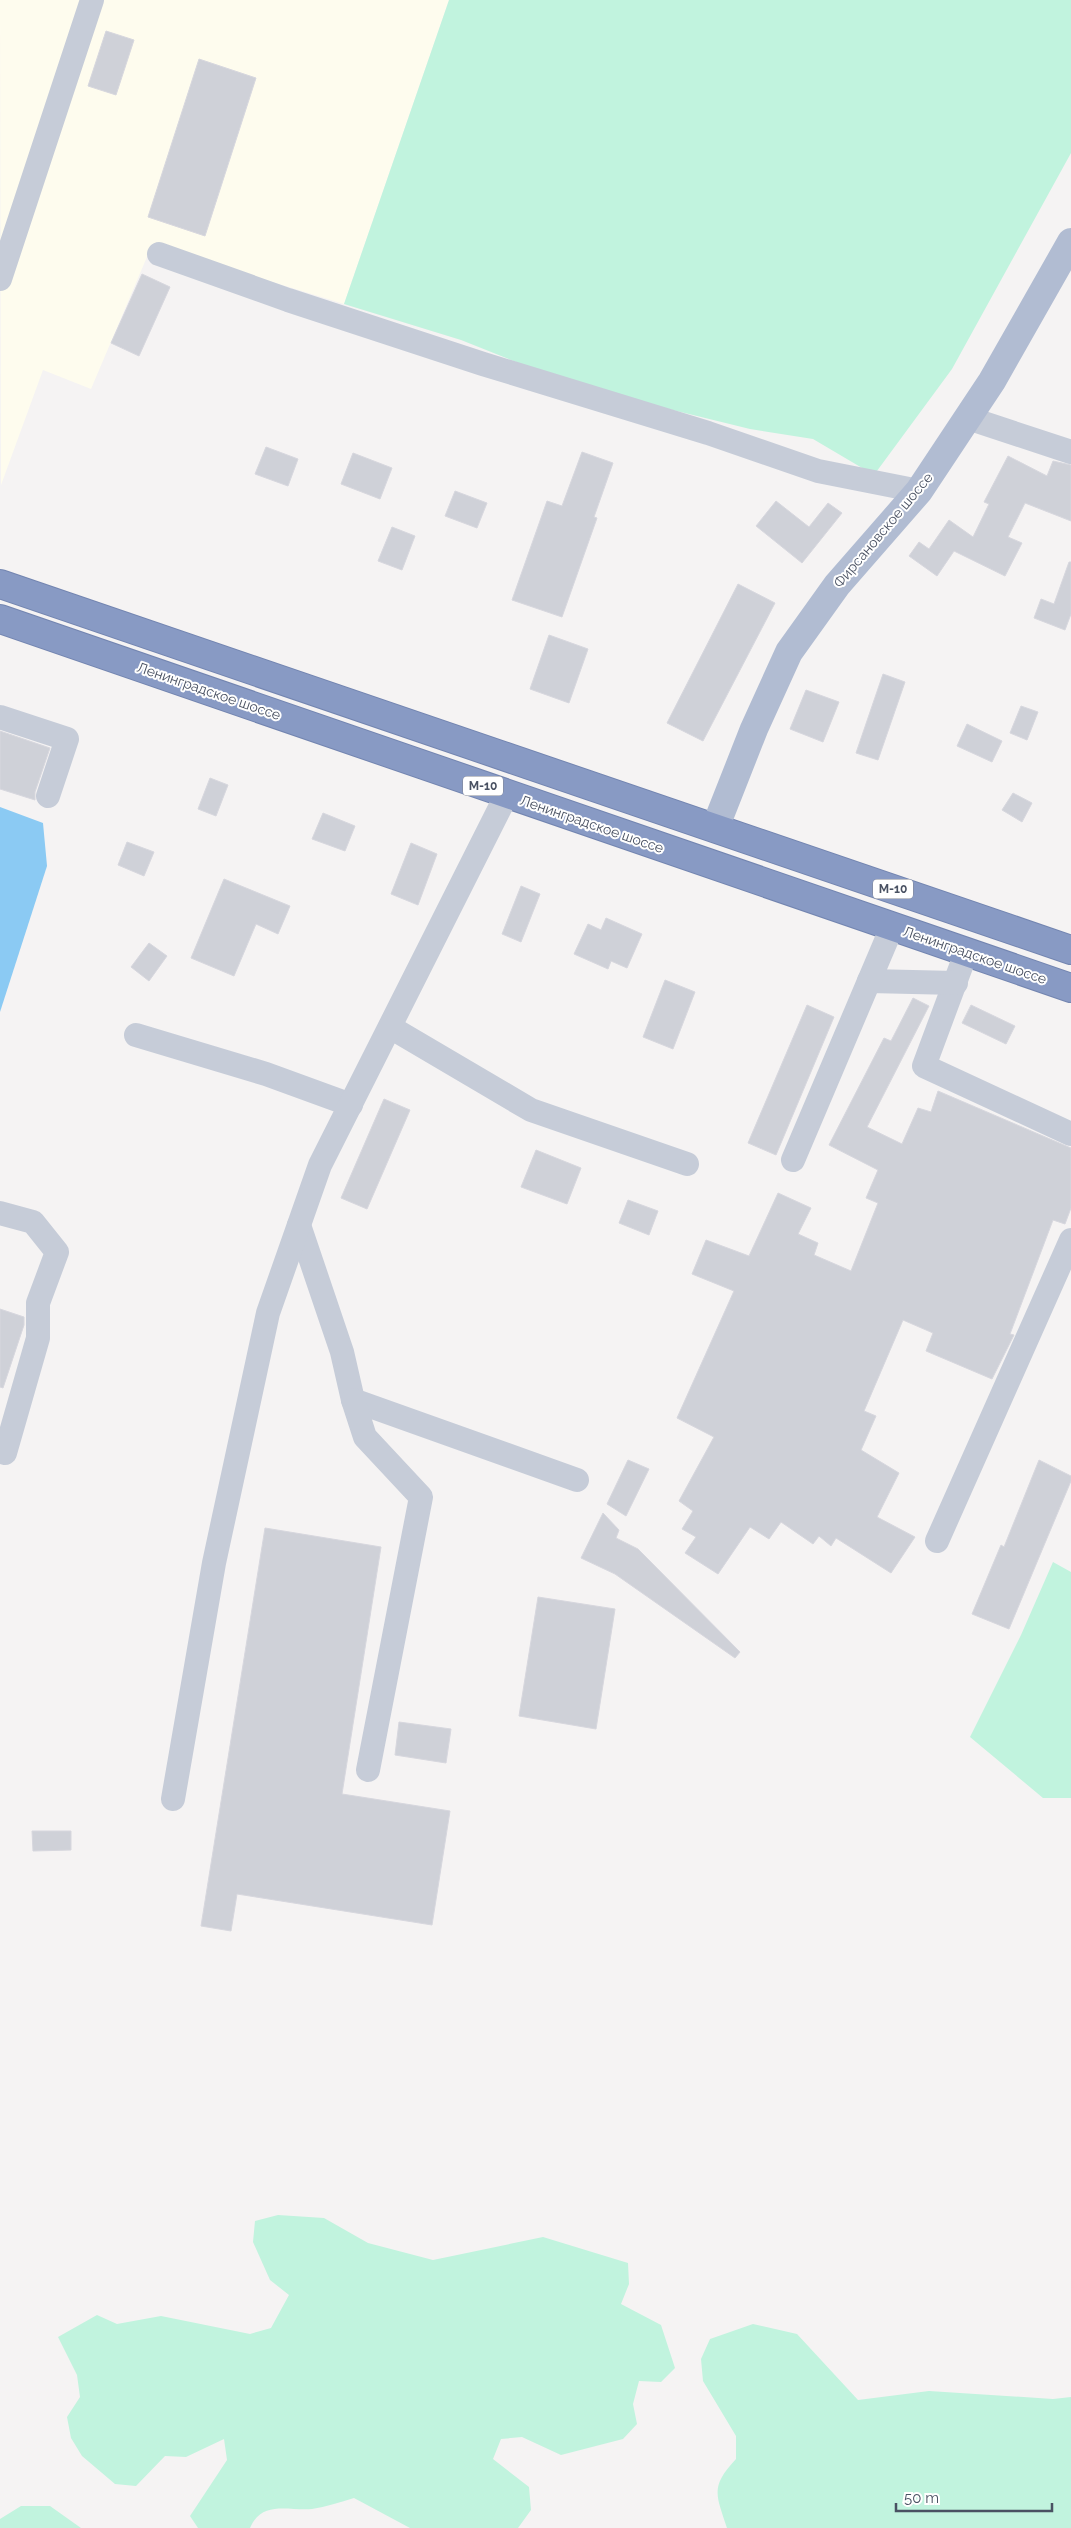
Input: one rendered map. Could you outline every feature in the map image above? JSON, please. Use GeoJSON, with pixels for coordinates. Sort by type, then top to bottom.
{"type":"FeatureCollection","features":[{"type":"Feature","properties":{"kind":"highway","name":"М-10"},"geometry":{"type":"LineString","coordinates":[[0,584],[1071,950]]}},
{"type":"Feature","properties":{"kind":"highway","name":"Ленинградское шоссе"},"geometry":{"type":"LineString","coordinates":[[0,619],[1071,988]]}},
{"type":"Feature","properties":{"kind":"main road","name":"Фирсановское шоссе"},"geometry":{"type":"LineString","coordinates":[[715,828],[754,729],[789,652],[836,585],[919,491],[992,381],[1071,242]]}},
{"type":"Feature","properties":{"kind":"lane"},"geometry":{"type":"LineString","coordinates":[[0,280],[92,0]]}},
{"type":"Feature","properties":{"kind":"lane"},"geometry":{"type":"LineString","coordinates":[[159,254],[353,321],[708,433],[818,471],[919,491]]}},
{"type":"Feature","properties":{"kind":"lane"},"geometry":{"type":"LineString","coordinates":[[968,418],[1071,452]]}},
{"type":"Feature","properties":{"kind":"lane"},"geometry":{"type":"LineString","coordinates":[[0,717],[67,739],[48,796]]}},
{"type":"Feature","properties":{"kind":"lane"},"geometry":{"type":"LineString","coordinates":[[173,1799],[214,1563],[268,1313],[320,1165],[507,794]]}},
{"type":"Feature","properties":{"kind":"lane"},"geometry":{"type":"LineString","coordinates":[[793,1160],[892,927]]}},
{"type":"Feature","properties":{"kind":"lane"},"geometry":{"type":"LineString","coordinates":[[966,953],[924,1066],[1071,1134]]}},
{"type":"Feature","properties":{"kind":"lane"},"geometry":{"type":"LineString","coordinates":[[869,981],[956,983]]}},
{"type":"Feature","properties":{"kind":"lane"},"geometry":{"type":"LineString","coordinates":[[390,1027],[531,1110],[686,1164]]}},
{"type":"Feature","properties":{"kind":"lane"},"geometry":{"type":"LineString","coordinates":[[136,1035],[266,1074],[351,1105]]}},
{"type":"Feature","properties":{"kind":"lane"},"geometry":{"type":"LineString","coordinates":[[0,1212],[33,1222],[57,1252],[38,1302],[38,1338],[5,1453]]}},
{"type":"Feature","properties":{"kind":"lane"},"geometry":{"type":"LineString","coordinates":[[300,1225],[342,1352],[353,1400],[365,1437],[421,1496],[368,1770]]}},
{"type":"Feature","properties":{"kind":"lane"},"geometry":{"type":"LineString","coordinates":[[937,1541],[1071,1240]]}},
{"type":"Feature","properties":{"kind":"lane"},"geometry":{"type":"LineString","coordinates":[[353,1400],[577,1480]]}},
{"type":"Feature","properties":{"kind":"shaded area"},"geometry":{"type":"Polygon","coordinates":[[[0,0],[449,0],[344,304],[152,245],[91,389],[43,370],[1,485],[0,0]]]}},
{"type":"Feature","properties":{"kind":"green space"},"geometry":{"type":"Polygon","coordinates":[[[449,0],[1071,0],[1071,153],[952,369],[874,475],[813,439],[750,429],[579,387],[461,340],[344,304],[449,0]]]}},
{"type":"Feature","properties":{"kind":"green space"},"geometry":{"type":"Polygon","coordinates":[[[1053,1562],[1071,1572],[1071,1798],[1043,1798],[970,1737],[1021,1635],[1053,1562]]]}},
{"type":"Feature","properties":{"kind":"green space"},"geometry":{"type":"Polygon","coordinates":[[[278,2215],[324,2218],[368,2243],[433,2260],[543,2237],[628,2263],[629,2284],[621,2304],[661,2325],[675,2368],[661,2382],[639,2381],[633,2404],[637,2424],[623,2439],[561,2455],[522,2437],[501,2439],[493,2459],[529,2487],[531,2510],[518,2528],[410,2528],[354,2498],[312,2509],[269,2510],[255,2519],[250,2528],[198,2528],[190,2516],[227,2460],[224,2439],[186,2457],[165,2456],[136,2486],[115,2484],[82,2456],[71,2438],[67,2417],[80,2397],[77,2375],[58,2337],[97,2315],[117,2324],[161,2316],[250,2334],[271,2328],[289,2295],[270,2280],[253,2242],[255,2221],[278,2215]]]}},
{"type":"Feature","properties":{"kind":"green space"},"geometry":{"type":"Polygon","coordinates":[[[753,2324],[797,2334],[858,2400],[929,2391],[1053,2399],[1071,2397],[1071,2528],[727,2528],[718,2499],[718,2491],[722,2477],[736,2459],[736,2436],[703,2381],[701,2359],[710,2339],[753,2324]]]}},
{"type":"Feature","properties":{"kind":"green space"},"geometry":{"type":"Polygon","coordinates":[[[21,2506],[50,2506],[81,2528],[0,2528],[0,2519],[21,2506]]]}},
{"type":"Feature","properties":{"kind":"water"},"geometry":{"type":"Polygon","coordinates":[[[0,807],[43,823],[47,866],[0,1012],[0,807]]]}},
{"type":"Feature","properties":{"kind":"building"},"geometry":{"type":"Polygon","coordinates":[[[106,31],[134,40],[116,95],[88,86],[106,31]]]}},
{"type":"Feature","properties":{"kind":"building"},"geometry":{"type":"Polygon","coordinates":[[[199,59],[256,78],[205,236],[148,217],[199,59]]]}},
{"type":"Feature","properties":{"kind":"building"},"geometry":{"type":"Polygon","coordinates":[[[142,274],[170,287],[139,356],[111,343],[142,274]]]}},
{"type":"Feature","properties":{"kind":"building"},"geometry":{"type":"Polygon","coordinates":[[[266,447],[298,459],[288,486],[255,474],[266,447]]]}},
{"type":"Feature","properties":{"kind":"building"},"geometry":{"type":"Polygon","coordinates":[[[582,452],[613,463],[594,517],[597,518],[562,617],[512,600],[547,501],[562,506],[582,452]]]}},
{"type":"Feature","properties":{"kind":"building"},"geometry":{"type":"Polygon","coordinates":[[[353,453],[392,468],[380,499],[341,484],[353,453]]]}},
{"type":"Feature","properties":{"kind":"building"},"geometry":{"type":"Polygon","coordinates":[[[1008,456],[1047,476],[1053,461],[1071,465],[1071,521],[1025,503],[1008,537],[1022,543],[1005,576],[954,551],[937,576],[909,556],[919,542],[929,549],[949,520],[973,537],[989,504],[984,502],[1008,456]]]}},
{"type":"Feature","properties":{"kind":"building"},"geometry":{"type":"Polygon","coordinates":[[[455,491],[487,503],[477,528],[445,516],[455,491]]]}},
{"type":"Feature","properties":{"kind":"building"},"geometry":{"type":"Polygon","coordinates":[[[776,501],[809,527],[828,503],[842,513],[802,563],[756,526],[776,501]]]}},
{"type":"Feature","properties":{"kind":"building"},"geometry":{"type":"Polygon","coordinates":[[[392,527],[415,536],[402,570],[378,561],[392,527]]]}},
{"type":"Feature","properties":{"kind":"building"},"geometry":{"type":"Polygon","coordinates":[[[1069,562],[1071,562],[1071,614],[1065,630],[1034,618],[1041,599],[1054,604],[1069,562]]]}},
{"type":"Feature","properties":{"kind":"building"},"geometry":{"type":"Polygon","coordinates":[[[738,584],[775,603],[703,741],[667,723],[738,584]]]}},
{"type":"Feature","properties":{"kind":"building"},"geometry":{"type":"Polygon","coordinates":[[[549,635],[588,649],[569,703],[530,689],[549,635]]]}},
{"type":"Feature","properties":{"kind":"building"},"geometry":{"type":"Polygon","coordinates":[[[883,674],[905,682],[878,760],[856,753],[883,674]]]}},
{"type":"Feature","properties":{"kind":"building"},"geometry":{"type":"Polygon","coordinates":[[[806,690],[839,702],[823,742],[790,729],[806,690]]]}},
{"type":"Feature","properties":{"kind":"building"},"geometry":{"type":"Polygon","coordinates":[[[1021,706],[1038,712],[1027,740],[1010,733],[1021,706]]]}},
{"type":"Feature","properties":{"kind":"building"},"geometry":{"type":"Polygon","coordinates":[[[967,724],[1002,741],[992,762],[957,746],[967,724]]]}},
{"type":"Feature","properties":{"kind":"building"},"geometry":{"type":"Polygon","coordinates":[[[0,731],[50,748],[35,792],[35,800],[0,789],[0,731]]]}},
{"type":"Feature","properties":{"kind":"building"},"geometry":{"type":"Polygon","coordinates":[[[210,778],[228,785],[216,816],[198,809],[210,778]]]}},
{"type":"Feature","properties":{"kind":"building"},"geometry":{"type":"Polygon","coordinates":[[[1013,793],[1032,803],[1022,822],[1002,810],[1013,793]]]}},
{"type":"Feature","properties":{"kind":"building"},"geometry":{"type":"Polygon","coordinates":[[[323,813],[355,826],[345,851],[312,839],[323,813]]]}},
{"type":"Feature","properties":{"kind":"building"},"geometry":{"type":"Polygon","coordinates":[[[127,842],[154,852],[144,876],[118,865],[127,842]]]}},
{"type":"Feature","properties":{"kind":"building"},"geometry":{"type":"Polygon","coordinates":[[[411,843],[437,854],[418,905],[391,894],[411,843]]]}},
{"type":"Feature","properties":{"kind":"building"},"geometry":{"type":"Polygon","coordinates":[[[224,879],[290,906],[278,934],[256,924],[234,976],[191,958],[224,879]]]}},
{"type":"Feature","properties":{"kind":"building"},"geometry":{"type":"Polygon","coordinates":[[[521,886],[540,894],[521,942],[502,934],[521,886]]]}},
{"type":"Feature","properties":{"kind":"building"},"geometry":{"type":"Polygon","coordinates":[[[606,918],[642,934],[627,968],[611,961],[608,969],[574,954],[588,924],[601,930],[606,918]]]}},
{"type":"Feature","properties":{"kind":"building"},"geometry":{"type":"Polygon","coordinates":[[[149,943],[167,956],[149,981],[131,967],[149,943]]]}},
{"type":"Feature","properties":{"kind":"building"},"geometry":{"type":"Polygon","coordinates":[[[665,980],[695,992],[673,1049],[643,1037],[665,980]]]}},
{"type":"Feature","properties":{"kind":"building"},"geometry":{"type":"Polygon","coordinates":[[[913,998],[929,1006],[867,1127],[902,1144],[918,1108],[931,1112],[938,1091],[1071,1148],[1071,1208],[1065,1224],[1053,1220],[1010,1334],[1014,1335],[992,1379],[926,1351],[933,1333],[903,1320],[864,1411],[876,1416],[861,1450],[899,1473],[877,1517],[915,1537],[891,1573],[836,1538],[831,1546],[819,1536],[813,1544],[781,1522],[769,1539],[750,1527],[718,1574],[685,1553],[696,1537],[682,1529],[693,1511],[679,1501],[714,1437],[677,1418],[734,1291],[692,1274],[706,1240],[749,1256],[778,1193],[811,1208],[798,1234],[818,1243],[814,1255],[851,1271],[878,1203],[866,1198],[878,1170],[829,1145],[884,1038],[891,1041],[913,998]]]}},
{"type":"Feature","properties":{"kind":"building"},"geometry":{"type":"Polygon","coordinates":[[[807,1005],[834,1017],[776,1155],[748,1143],[807,1005]]]}},
{"type":"Feature","properties":{"kind":"building"},"geometry":{"type":"Polygon","coordinates":[[[971,1005],[1015,1026],[1006,1044],[962,1023],[971,1005]]]}},
{"type":"Feature","properties":{"kind":"building"},"geometry":{"type":"Polygon","coordinates":[[[384,1099],[410,1110],[367,1209],[341,1198],[384,1099]]]}},
{"type":"Feature","properties":{"kind":"building"},"geometry":{"type":"Polygon","coordinates":[[[536,1150],[581,1168],[567,1204],[521,1187],[536,1150]]]}},
{"type":"Feature","properties":{"kind":"building"},"geometry":{"type":"Polygon","coordinates":[[[628,1200],[658,1211],[649,1235],[619,1223],[628,1200]]]}},
{"type":"Feature","properties":{"kind":"building"},"geometry":{"type":"Polygon","coordinates":[[[0,1309],[24,1317],[24,1325],[3,1388],[0,1387],[0,1309]]]}},
{"type":"Feature","properties":{"kind":"building"},"geometry":{"type":"Polygon","coordinates":[[[628,1460],[649,1469],[626,1516],[607,1504],[628,1460]]]}},
{"type":"Feature","properties":{"kind":"building"},"geometry":{"type":"Polygon","coordinates":[[[1039,1460],[1071,1476],[1071,1481],[1009,1629],[972,1614],[1001,1545],[1004,1547],[1039,1460]]]}},
{"type":"Feature","properties":{"kind":"building"},"geometry":{"type":"Polygon","coordinates":[[[603,1513],[619,1530],[616,1538],[638,1549],[740,1652],[735,1658],[615,1574],[581,1558],[603,1513]]]}},
{"type":"Feature","properties":{"kind":"building"},"geometry":{"type":"Polygon","coordinates":[[[265,1528],[381,1547],[342,1794],[450,1811],[432,1925],[237,1894],[231,1931],[201,1926],[265,1528]]]}},
{"type":"Feature","properties":{"kind":"building"},"geometry":{"type":"Polygon","coordinates":[[[538,1597],[615,1609],[596,1729],[519,1716],[538,1597]]]}},
{"type":"Feature","properties":{"kind":"building"},"geometry":{"type":"Polygon","coordinates":[[[399,1722],[451,1729],[446,1763],[395,1755],[399,1722]]]}},
{"type":"Feature","properties":{"kind":"building"},"geometry":{"type":"Polygon","coordinates":[[[32,1831],[71,1831],[71,1850],[33,1851],[32,1831]]]}}]}
